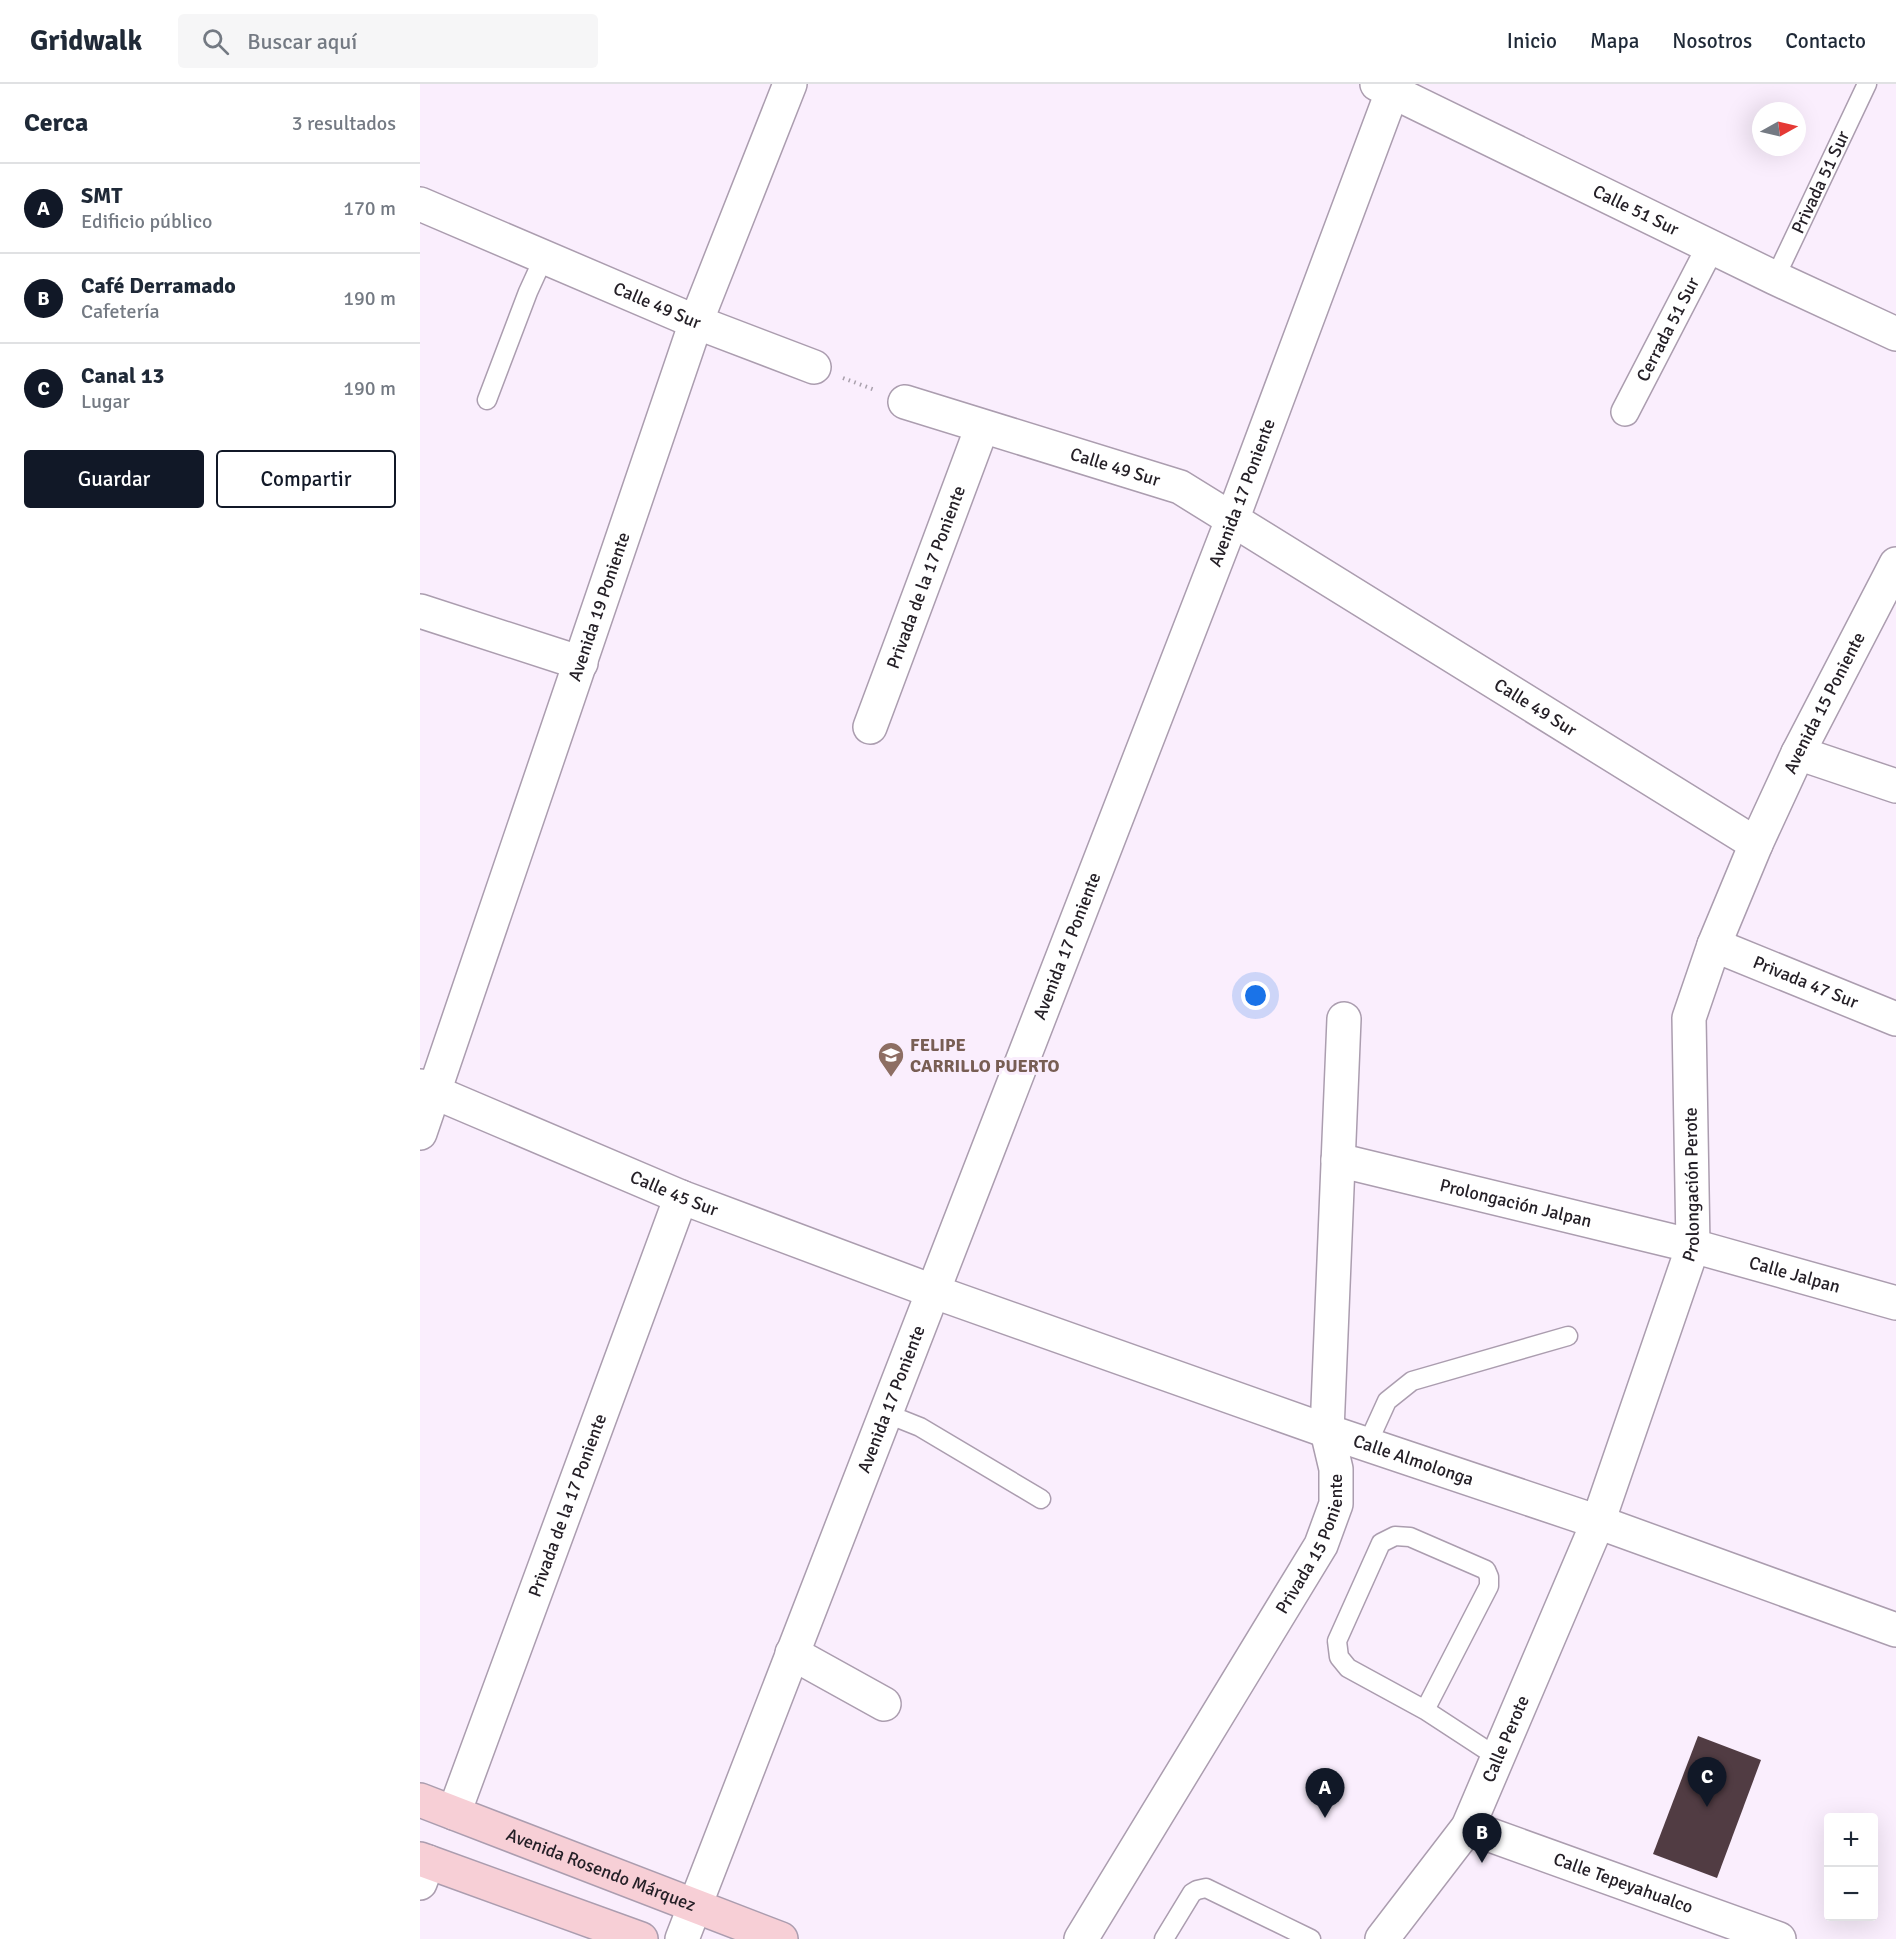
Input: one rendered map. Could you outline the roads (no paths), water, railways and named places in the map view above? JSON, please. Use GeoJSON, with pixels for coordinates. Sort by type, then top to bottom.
{"type":"FeatureCollection","features":[{"type":"Feature","properties":{"kind":"main road","name":"Avenida Rosendo Márquez"},"geometry":{"type":"LineString","coordinates":[[420,1800],[781,1939]]}},
{"type":"Feature","properties":{"kind":"main road"},"geometry":{"type":"LineString","coordinates":[[422,1868],[641,1939]]}},
{"type":"Feature","properties":{"kind":"street","name":"Avenida 19 Poniente"},"geometry":{"type":"LineString","coordinates":[[420,1133],[428,1089],[581,663],[696,322],[790,84]]}},
{"type":"Feature","properties":{"kind":"street","name":"Calle 51 Sur"},"geometry":{"type":"LineString","coordinates":[[1388,86],[1775,278],[1896,334]]}},
{"type":"Feature","properties":{"kind":"street","name":"Avenida 17 Poniente"},"geometry":{"type":"LineString","coordinates":[[682,1939],[1232,520],[1388,86]]}},
{"type":"Feature","properties":{"kind":"street","name":"Calle 49 Sur"},"geometry":{"type":"LineString","coordinates":[[420,204],[696,322],[814,367]]}},
{"type":"Feature","properties":{"kind":"street","name":"Cerrada 51 Sur"},"geometry":{"type":"LineString","coordinates":[[1626,412],[1711,246]]}},
{"type":"Feature","properties":{"kind":"street","name":"Calle 49 Sur"},"geometry":{"type":"LineString","coordinates":[[905,402],[1180,487],[1756,844]]}},
{"type":"Feature","properties":{"kind":"street","name":"Privada de la 17 Poniente"},"geometry":{"type":"LineString","coordinates":[[870,727],[982,426]]}},
{"type":"Feature","properties":{"kind":"street","name":"Avenida 15 Poniente"},"geometry":{"type":"LineString","coordinates":[[1756,844],[1798,753],[1896,564]]}},
{"type":"Feature","properties":{"kind":"street"},"geometry":{"type":"LineString","coordinates":[[420,611],[581,663]]}},
{"type":"Feature","properties":{"kind":"street"},"geometry":{"type":"LineString","coordinates":[[1798,753],[1896,786]]}},
{"type":"Feature","properties":{"kind":"street","name":"Prolongación Perote"},"geometry":{"type":"LineString","coordinates":[[1598,1522],[1693,1246],[1689,1018],[1714,945],[1756,844]]}},
{"type":"Feature","properties":{"kind":"street","name":"Privada 47 Sur"},"geometry":{"type":"LineString","coordinates":[[1714,945],[1896,1019]]}},
{"type":"Feature","properties":{"kind":"street","name":"Privada 15 Poniente"},"geometry":{"type":"LineString","coordinates":[[1081,1939],[1321,1545],[1336,1504],[1336,1468],[1327,1431],[1344,1019]]}},
{"type":"Feature","properties":{"kind":"street","name":"Calle 45 Sur"},"geometry":{"type":"LineString","coordinates":[[428,1089],[681,1197],[932,1291]]}},
{"type":"Feature","properties":{"kind":"street","name":"Prolongación Jalpan"},"geometry":{"type":"LineString","coordinates":[[1338,1160],[1693,1246]]}},
{"type":"Feature","properties":{"kind":"street","name":"Privada de la 17 Poniente"},"geometry":{"type":"LineString","coordinates":[[454,1813],[681,1197]]}},
{"type":"Feature","properties":{"kind":"street","name":"Calle Jalpan"},"geometry":{"type":"LineString","coordinates":[[1693,1246],[1896,1303]]}},
{"type":"Feature","properties":{"kind":"street","name":"Calle Almolonga"},"geometry":{"type":"LineString","coordinates":[[932,1291],[1367,1445],[1598,1522],[1896,1630]]}},
{"type":"Feature","properties":{"kind":"street","name":"Calle Perote"},"geometry":{"type":"LineString","coordinates":[[1382,1939],[1468,1827],[1598,1522]]}},
{"type":"Feature","properties":{"kind":"street"},"geometry":{"type":"LineString","coordinates":[[792,1653],[884,1704]]}},
{"type":"Feature","properties":{"kind":"street","name":"Calle Tepeyahualco"},"geometry":{"type":"LineString","coordinates":[[1468,1827],[1779,1939]]}},
{"type":"Feature","properties":{"kind":"lane","name":"Privada 51 Sur"},"geometry":{"type":"LineString","coordinates":[[1775,278],[1866,84]]}},
{"type":"Feature","properties":{"kind":"lane"},"geometry":{"type":"LineString","coordinates":[[487,400],[528,292],[544,257]]}},
{"type":"Feature","properties":{"kind":"lane"},"geometry":{"type":"LineString","coordinates":[[1367,1445],[1387,1401],[1412,1381],[1568,1336]]}},
{"type":"Feature","properties":{"kind":"lane"},"geometry":{"type":"LineString","coordinates":[[885,1413],[920,1427],[1041,1499]]}},
{"type":"Feature","properties":{"kind":"lane"},"geometry":{"type":"LineString","coordinates":[[1425,1710],[1489,1586],[1489,1577],[1486,1570],[1410,1537],[1395,1536],[1382,1543],[1361,1585],[1337,1641],[1339,1657],[1348,1668],[1425,1710],[1497,1757]]}},
{"type":"Feature","properties":{"kind":"lane"},"geometry":{"type":"LineString","coordinates":[[1164,1939],[1192,1893],[1206,1888],[1311,1939]]}},
{"type":"Feature","properties":{"kind":"place","name":"FELIPE CARRILLO PUERTO"},"geometry":{"type":"Point","coordinates":[891,1078]}},
{"type":"Feature","properties":{"kind":"place","name":"Canal 13"},"geometry":{"type":"Point","coordinates":[1707,1807]}},
{"type":"Feature","properties":{"kind":"place","name":"SMT"},"geometry":{"type":"Point","coordinates":[1325,1818]}},
{"type":"Feature","properties":{"kind":"place","name":"Café Derramado"},"geometry":{"type":"Point","coordinates":[1482,1863]}}]}
